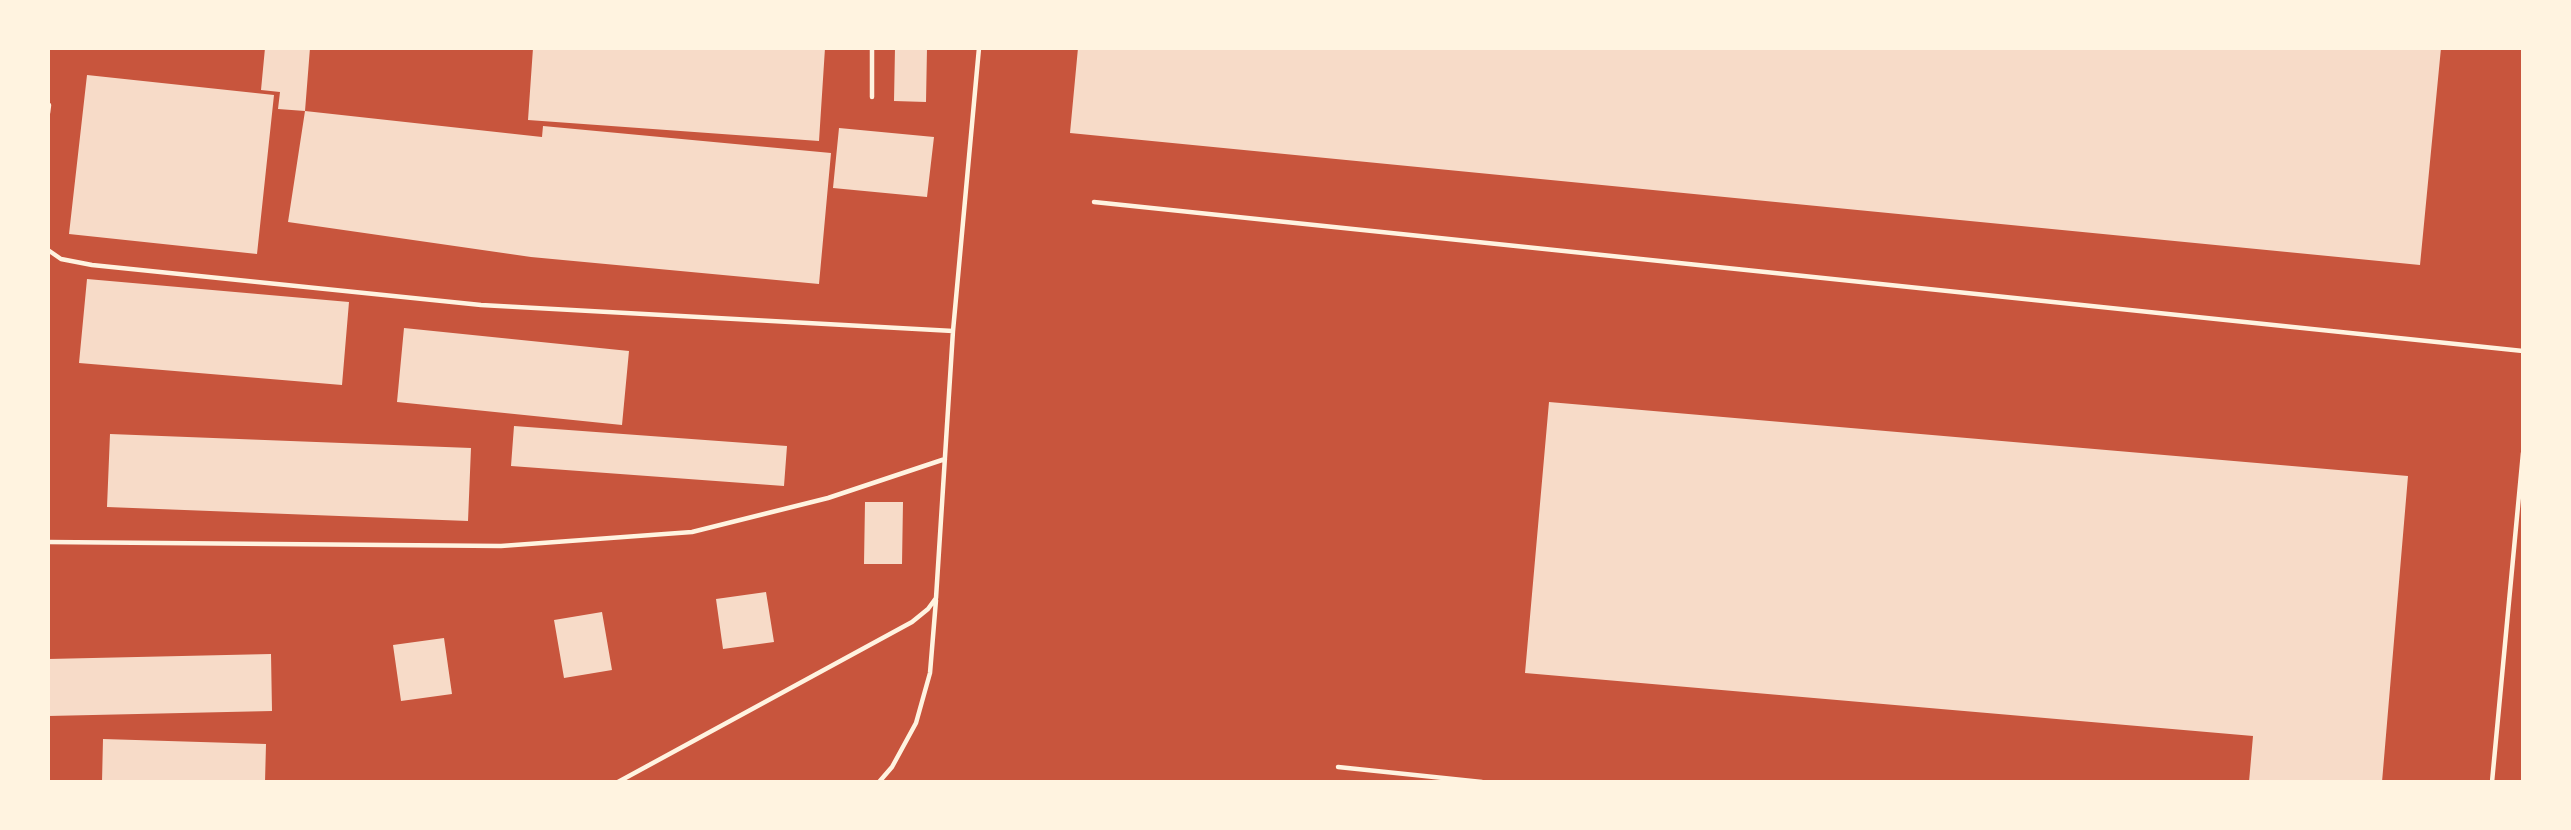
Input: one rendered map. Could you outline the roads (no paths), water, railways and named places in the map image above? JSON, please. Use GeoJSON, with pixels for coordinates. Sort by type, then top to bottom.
{"type":"FeatureCollection","features":[{"type":"Feature","properties":{"kind":"lane"},"geometry":{"type":"LineString","coordinates":[[872,48],[872,97]]}},
{"type":"Feature","properties":{"kind":"lane"},"geometry":{"type":"LineString","coordinates":[[879,782],[892,767],[916,723],[930,673],[953,331],[979,48]]}},
{"type":"Feature","properties":{"kind":"lane"},"geometry":{"type":"LineString","coordinates":[[48,113],[49,105]]}},
{"type":"Feature","properties":{"kind":"lane"},"geometry":{"type":"LineString","coordinates":[[1094,202],[2523,351]]}},
{"type":"Feature","properties":{"kind":"lane"},"geometry":{"type":"LineString","coordinates":[[48,250],[61,258],[92,265],[481,305],[953,331]]}},
{"type":"Feature","properties":{"kind":"lane"},"geometry":{"type":"LineString","coordinates":[[2492,782],[2523,453]]}},
{"type":"Feature","properties":{"kind":"lane"},"geometry":{"type":"LineString","coordinates":[[48,542],[501,546],[692,532],[828,498],[945,459]]}},
{"type":"Feature","properties":{"kind":"lane"},"geometry":{"type":"LineString","coordinates":[[618,782],[912,622],[928,609],[936,598]]}},
{"type":"Feature","properties":{"kind":"lane"},"geometry":{"type":"LineString","coordinates":[[1338,768],[1482,782]]}}]}
